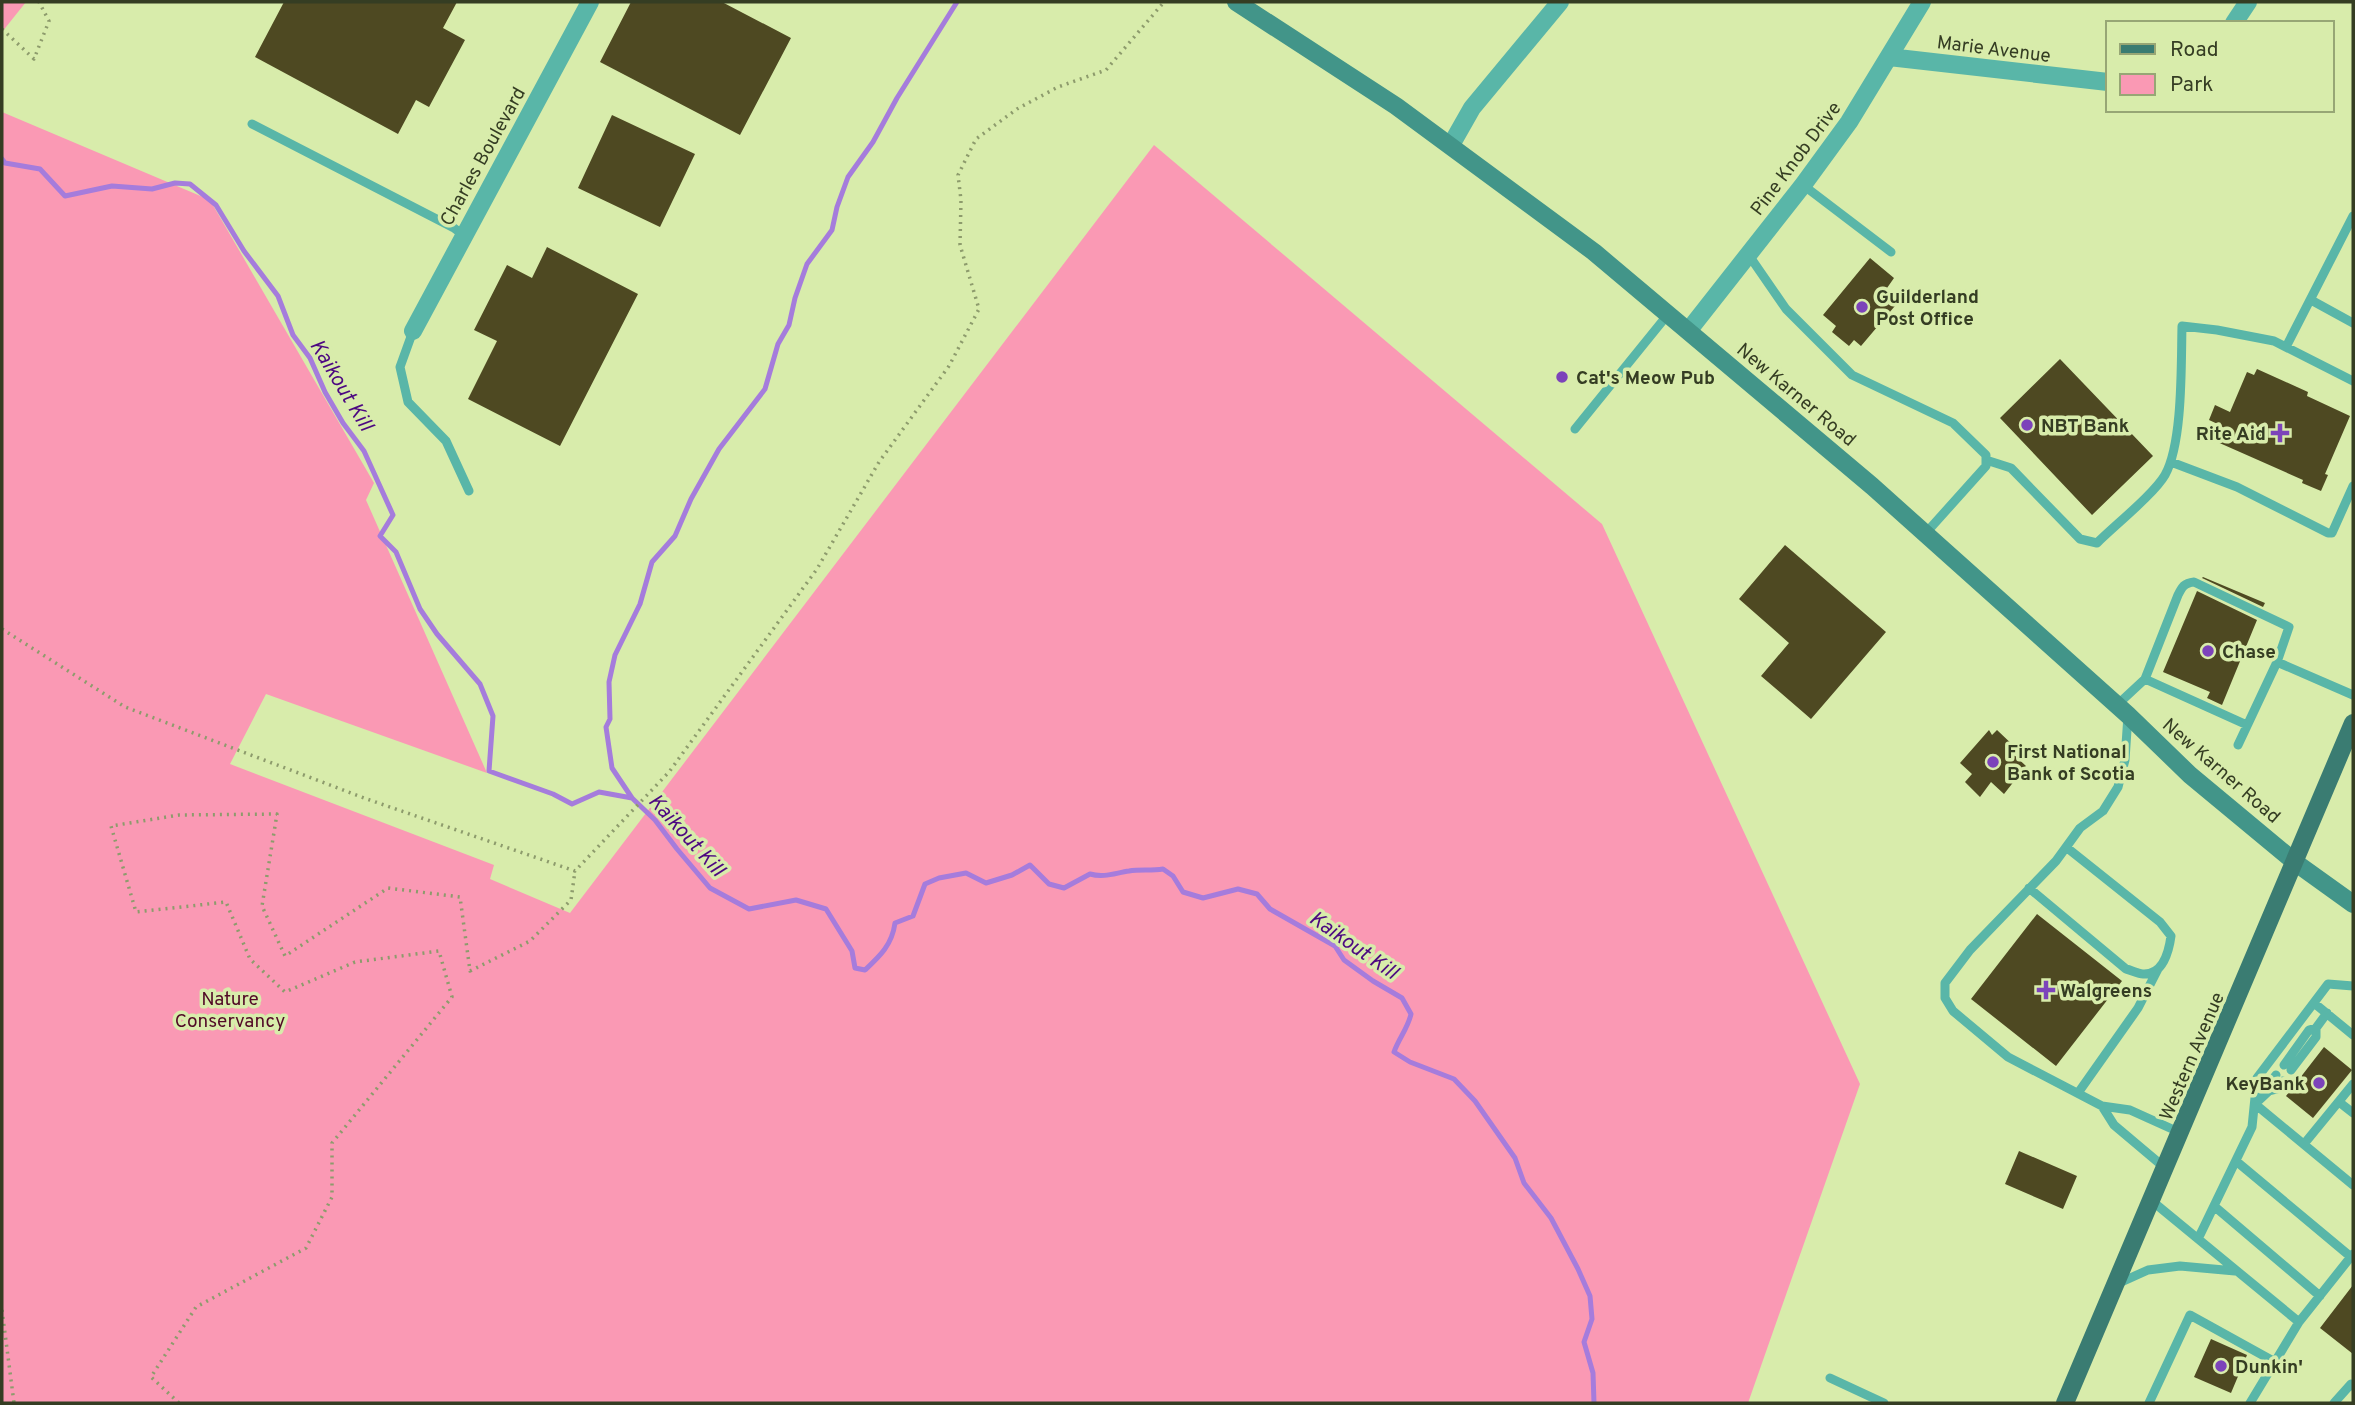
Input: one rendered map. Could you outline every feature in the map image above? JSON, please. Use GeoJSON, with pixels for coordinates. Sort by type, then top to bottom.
{"type":"FeatureCollection","features":[{"type":"Feature","properties":{"kind":"main road","name":"New Karner Road"},"geometry":{"type":"LineString","coordinates":[[1236,2],[1451,145],[1594,251],[1872,486],[2123,710],[2190,775],[2296,863],[2353,904]]}},
{"type":"Feature","properties":{"kind":"main road","name":"Western Avenue"},"geometry":{"type":"LineString","coordinates":[[2065,1403],[2296,863],[2353,723]]}},
{"type":"Feature","properties":{"kind":"street","name":"Charles Boulevard"},"geometry":{"type":"LineString","coordinates":[[413,331],[590,2]]}},
{"type":"Feature","properties":{"kind":"street"},"geometry":{"type":"LineString","coordinates":[[1451,145],[1472,108],[1560,2]]}},
{"type":"Feature","properties":{"kind":"street","name":"Pine Knob Drive"},"geometry":{"type":"LineString","coordinates":[[1689,330],[1849,122],[1922,2]]}},
{"type":"Feature","properties":{"kind":"street"},"geometry":{"type":"LineString","coordinates":[[2235,21],[2248,2]]}},
{"type":"Feature","properties":{"kind":"street","name":"Marie Avenue"},"geometry":{"type":"LineString","coordinates":[[1889,57],[2101,81]]}},
{"type":"Feature","properties":{"kind":"lane"},"geometry":{"type":"LineString","coordinates":[[252,124],[444,222],[463,235]]}},
{"type":"Feature","properties":{"kind":"lane"},"geometry":{"type":"LineString","coordinates":[[1803,185],[1891,252]]}},
{"type":"Feature","properties":{"kind":"lane"},"geometry":{"type":"LineString","coordinates":[[2286,347],[2353,216]]}},
{"type":"Feature","properties":{"kind":"lane"},"geometry":{"type":"LineString","coordinates":[[1748,254],[1786,309],[1852,375],[1953,423],[1986,455],[1986,466],[1924,534]]}},
{"type":"Feature","properties":{"kind":"lane"},"geometry":{"type":"LineString","coordinates":[[2311,300],[2353,323]]}},
{"type":"Feature","properties":{"kind":"lane"},"geometry":{"type":"LineString","coordinates":[[1575,429],[1669,313]]}},
{"type":"Feature","properties":{"kind":"lane"},"geometry":{"type":"LineString","coordinates":[[1986,460],[2011,468],[2080,539],[2096,543],[2160,482],[2171,462],[2178,409],[2182,326],[2263,339],[2286,347],[2353,381]]}},
{"type":"Feature","properties":{"kind":"lane"},"geometry":{"type":"LineString","coordinates":[[413,331],[400,367],[408,402],[446,441],[469,491]]}},
{"type":"Feature","properties":{"kind":"lane"},"geometry":{"type":"LineString","coordinates":[[2171,462],[2237,487],[2328,533],[2332,533],[2353,486]]}},
{"type":"Feature","properties":{"kind":"lane"},"geometry":{"type":"LineString","coordinates":[[2181,1133],[2130,1110],[2102,1106],[2008,1057],[1953,1011],[1945,998],[1945,984],[1970,950],[2056,861],[2080,828],[2103,811],[2118,787],[2125,760],[2123,710],[2145,679],[2178,595],[2188,583],[2205,587],[2289,627],[2277,662],[2238,745]]}},
{"type":"Feature","properties":{"kind":"lane"},"geometry":{"type":"LineString","coordinates":[[2277,662],[2353,695]]}},
{"type":"Feature","properties":{"kind":"lane"},"geometry":{"type":"LineString","coordinates":[[2145,679],[2247,725]]}},
{"type":"Feature","properties":{"kind":"lane"},"geometry":{"type":"LineString","coordinates":[[2066,847],[2160,922],[2171,936],[2169,953],[2138,1008],[2078,1093]]}},
{"type":"Feature","properties":{"kind":"lane"},"geometry":{"type":"LineString","coordinates":[[2029,888],[2126,969],[2144,974],[2158,969]]}},
{"type":"Feature","properties":{"kind":"lane"},"geometry":{"type":"LineString","coordinates":[[2198,1239],[2252,1127],[2257,1078],[2328,984],[2353,986]]}},
{"type":"Feature","properties":{"kind":"lane"},"geometry":{"type":"LineString","coordinates":[[2314,1003],[2353,1035]]}},
{"type":"Feature","properties":{"kind":"lane"},"geometry":{"type":"LineString","coordinates":[[2287,1068],[2316,1037],[2316,1028],[2327,1013]]}},
{"type":"Feature","properties":{"kind":"lane"},"geometry":{"type":"LineString","coordinates":[[2255,1104],[2269,1091],[2277,1089],[2279,1078]]}},
{"type":"Feature","properties":{"kind":"lane"},"geometry":{"type":"LineString","coordinates":[[2304,1144],[2353,1084]]}},
{"type":"Feature","properties":{"kind":"lane"},"geometry":{"type":"LineString","coordinates":[[2339,1102],[2353,1113]]}},
{"type":"Feature","properties":{"kind":"lane"},"geometry":{"type":"LineString","coordinates":[[2255,1104],[2353,1185]]}},
{"type":"Feature","properties":{"kind":"lane"},"geometry":{"type":"LineString","coordinates":[[2102,1106],[2114,1125],[2166,1169]]}},
{"type":"Feature","properties":{"kind":"lane"},"geometry":{"type":"LineString","coordinates":[[2236,1161],[2352,1255],[2300,1322],[2249,1403]]}},
{"type":"Feature","properties":{"kind":"lane"},"geometry":{"type":"LineString","coordinates":[[2152,1201],[2300,1322]]}},
{"type":"Feature","properties":{"kind":"lane"},"geometry":{"type":"LineString","coordinates":[[2214,1206],[2320,1296]]}},
{"type":"Feature","properties":{"kind":"lane"},"geometry":{"type":"LineString","coordinates":[[2117,1284],[2148,1270],[2180,1266],[2237,1271]]}},
{"type":"Feature","properties":{"kind":"lane"},"geometry":{"type":"LineString","coordinates":[[2149,1403],[2190,1315],[2275,1362]]}},
{"type":"Feature","properties":{"kind":"lane"},"geometry":{"type":"LineString","coordinates":[[1830,1378],[1884,1403]]}},
{"type":"Feature","properties":{"kind":"lane"},"geometry":{"type":"LineString","coordinates":[[2334,1403],[2351,1384],[2353,1386]]}},
{"type":"Feature","properties":{"kind":"path"},"geometry":{"type":"LineString","coordinates":[[2,29],[34,58],[49,21],[38,2]]}},
{"type":"Feature","properties":{"kind":"path"},"geometry":{"type":"LineString","coordinates":[[179,1403],[151,1377],[196,1307],[306,1248],[332,1197],[332,1143],[452,997],[439,951],[355,962],[285,992],[250,959],[226,902],[136,912],[111,826],[179,815],[277,814],[262,906],[285,956],[388,888],[460,897],[470,971],[530,941],[570,900],[575,871],[669,772],[817,569],[879,462],[949,366],[979,309],[960,245],[961,200],[958,175],[976,139],[1017,109],[1058,87],[1106,70],[1164,2]]}},
{"type":"Feature","properties":{"kind":"path"},"geometry":{"type":"LineString","coordinates":[[2,629],[125,707],[364,798],[575,871]]}},
{"type":"Feature","properties":{"kind":"path"},"geometry":{"type":"LineString","coordinates":[[2,1310],[14,1403]]}},
{"type":"Feature","properties":{"kind":"green space"},"geometry":{"type":"Polygon","coordinates":[[[2,2],[26,2],[2,32],[2,2]]]}},
{"type":"Feature","properties":{"kind":"green space","name":"Nature Conservancy"},"geometry":{"type":"Polygon","coordinates":[[[2,112],[210,200],[374,483],[366,500],[487,773],[266,694],[230,764],[494,865],[490,879],[570,913],[1154,145],[1602,524],[1860,1084],[1748,1403],[2,1403],[2,112]]]}},
{"type":"Feature","properties":{"kind":"building"},"geometry":{"type":"Polygon","coordinates":[[[284,2],[457,2],[443,28],[465,40],[429,107],[416,100],[398,134],[255,57],[284,2]]]}},
{"type":"Feature","properties":{"kind":"building"},"geometry":{"type":"Polygon","coordinates":[[[631,2],[722,2],[791,38],[740,135],[600,62],[631,2]]]}},
{"type":"Feature","properties":{"kind":"building"},"geometry":{"type":"Polygon","coordinates":[[[612,115],[695,154],[660,227],[578,188],[612,115]]]}},
{"type":"Feature","properties":{"kind":"building"},"geometry":{"type":"Polygon","coordinates":[[[547,247],[638,294],[560,446],[468,399],[497,341],[474,330],[507,265],[532,278],[547,247]]]}},
{"type":"Feature","properties":{"kind":"building","name":"Guilderland Post Office"},"geometry":{"type":"Polygon","coordinates":[[[1870,258],[1894,278],[1887,288],[1900,300],[1861,346],[1854,340],[1849,346],[1832,332],[1836,326],[1823,315],[1870,258]]]}},
{"type":"Feature","properties":{"kind":"building"},"geometry":{"type":"Polygon","coordinates":[[[2060,359],[2153,456],[2092,515],[2000,418],[2060,359]]]}},
{"type":"Feature","properties":{"kind":"building","name":"Rite Aid"},"geometry":{"type":"Polygon","coordinates":[[[2257,369],[2308,392],[2307,396],[2350,416],[2325,474],[2328,475],[2321,491],[2302,483],[2303,480],[2215,441],[2222,426],[2209,420],[2215,405],[2230,412],[2247,372],[2254,375],[2257,369]]]}},
{"type":"Feature","properties":{"kind":"building"},"geometry":{"type":"Polygon","coordinates":[[[1785,545],[1886,632],[1811,719],[1761,676],[1789,643],[1739,599],[1785,545]]]}},
{"type":"Feature","properties":{"kind":"building"},"geometry":{"type":"Polygon","coordinates":[[[2203,577],[2265,603],[2263,607],[2203,577]]]}},
{"type":"Feature","properties":{"kind":"building","name":"Chase"},"geometry":{"type":"Polygon","coordinates":[[[2197,591],[2257,620],[2222,705],[2207,698],[2210,692],[2163,672],[2197,591]]]}},
{"type":"Feature","properties":{"kind":"building"},"geometry":{"type":"Polygon","coordinates":[[[1989,730],[1992,735],[1997,730],[2016,748],[2011,752],[2026,766],[2004,794],[1991,782],[1980,797],[1965,782],[1972,774],[1960,763],[1989,730]]]}},
{"type":"Feature","properties":{"kind":"building","name":"Walgreens"},"geometry":{"type":"Polygon","coordinates":[[[2037,914],[2122,981],[2056,1066],[1971,999],[2037,914]]]}},
{"type":"Feature","properties":{"kind":"building","name":"KeyBank"},"geometry":{"type":"Polygon","coordinates":[[[2324,1047],[2352,1070],[2313,1118],[2286,1096],[2324,1047]]]}},
{"type":"Feature","properties":{"kind":"building"},"geometry":{"type":"Polygon","coordinates":[[[2019,1151],[2077,1176],[2063,1209],[2005,1184],[2019,1151]]]}},
{"type":"Feature","properties":{"kind":"building"},"geometry":{"type":"Polygon","coordinates":[[[2353,1285],[2353,1354],[2320,1328],[2353,1285]]]}},
{"type":"Feature","properties":{"kind":"building","name":"Dunkin'"},"geometry":{"type":"Polygon","coordinates":[[[2211,1339],[2247,1355],[2231,1393],[2194,1377],[2211,1339]]]}},
{"type":"Feature","properties":{"kind":"waterway"},"geometry":{"type":"LineString","coordinates":[[632,798],[612,768],[606,727],[610,719],[609,682],[615,655],[640,604],[652,562],[675,536],[691,499],[719,449],[765,389],[778,344],[789,325],[807,264],[832,230],[848,177],[873,142],[957,2]]}},
{"type":"Feature","properties":{"kind":"waterway","name":"Kaikout Kill"},"geometry":{"type":"LineString","coordinates":[[2,159],[5,163],[40,169],[65,196],[112,186],[152,189],[175,183],[190,184],[216,205],[244,251],[278,296],[293,335],[310,358],[343,423],[364,451],[393,515],[380,536],[396,552],[420,609],[437,634],[480,684],[493,716],[489,771],[553,794],[572,804],[599,792],[632,798],[655,820],[710,888],[749,909],[796,900],[826,909],[852,951],[855,968],[865,970],[876,960],[888,944],[895,923],[913,916],[925,884],[939,878],[966,873],[986,883],[1012,875],[1030,865],[1049,884],[1064,888],[1090,874],[1163,869],[1173,876],[1183,892],[1203,898],[1238,889],[1257,894],[1270,909],[1335,946],[1344,960],[1402,998],[1411,1014],[1394,1052],[1410,1062],[1454,1079],[1475,1101],[1515,1158],[1524,1183],[1551,1218],[1578,1269],[1590,1296],[1592,1319],[1584,1342],[1593,1373],[1594,1403]]}},
{"type":"Feature","properties":{"kind":"place","name":"Guilderland Post Office"},"geometry":{"type":"Point","coordinates":[1862,307]}},
{"type":"Feature","properties":{"kind":"place","name":"Cat's Meow Pub"},"geometry":{"type":"Point","coordinates":[1562,377]}},
{"type":"Feature","properties":{"kind":"place","name":"NBT Bank"},"geometry":{"type":"Point","coordinates":[2027,425]}},
{"type":"Feature","properties":{"kind":"place","name":"Rite Aid"},"geometry":{"type":"Point","coordinates":[2280,433]}},
{"type":"Feature","properties":{"kind":"place","name":"Chase"},"geometry":{"type":"Point","coordinates":[2208,651]}},
{"type":"Feature","properties":{"kind":"place","name":"First National Bank of Scotia"},"geometry":{"type":"Point","coordinates":[1993,762]}},
{"type":"Feature","properties":{"kind":"place","name":"Walgreens"},"geometry":{"type":"Point","coordinates":[2046,990]}},
{"type":"Feature","properties":{"kind":"place","name":"KeyBank"},"geometry":{"type":"Point","coordinates":[2319,1083]}},
{"type":"Feature","properties":{"kind":"place","name":"Dunkin'"},"geometry":{"type":"Point","coordinates":[2221,1366]}}]}
